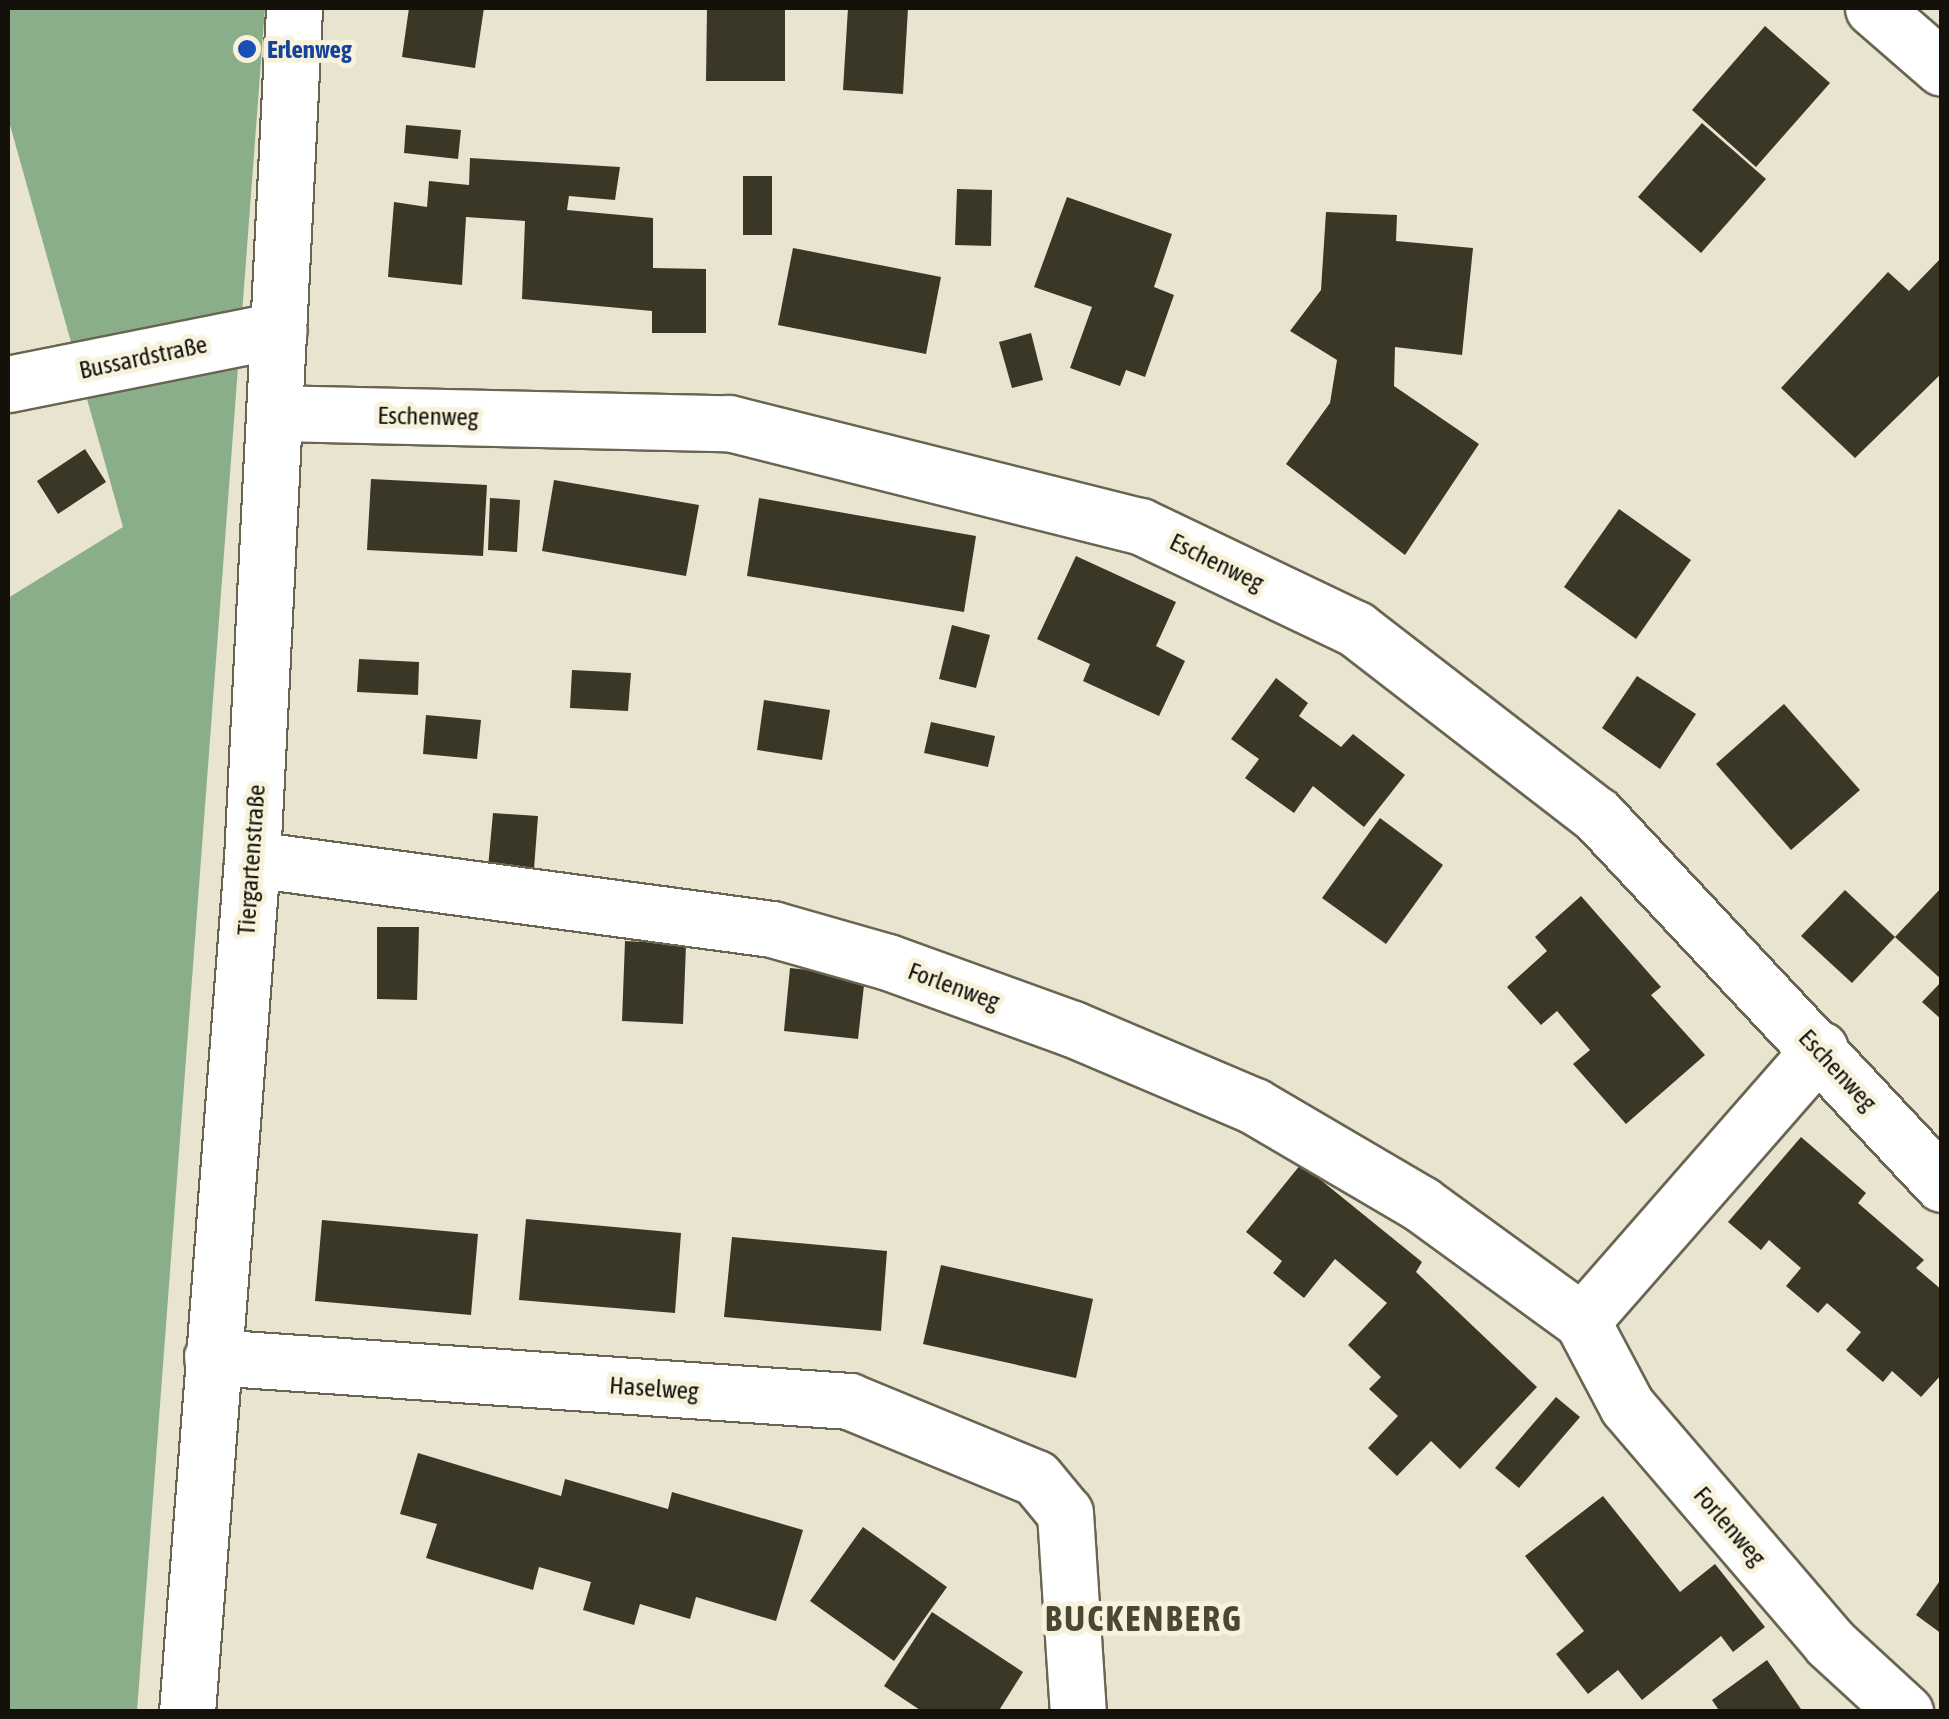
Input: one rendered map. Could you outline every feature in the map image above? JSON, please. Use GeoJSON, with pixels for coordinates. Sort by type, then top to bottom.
{"type":"FeatureCollection","features":[{"type":"Feature","properties":{"kind":"street","name":"Tiergartenstraße"},"geometry":{"type":"LineString","coordinates":[[186,1712],[252,859],[294,8]]}},
{"type":"Feature","properties":{"kind":"street"},"geometry":{"type":"LineString","coordinates":[[1873,8],[1942,68]]}},
{"type":"Feature","properties":{"kind":"street","name":"Bussardstraße"},"geometry":{"type":"LineString","coordinates":[[8,384],[279,330]]}},
{"type":"Feature","properties":{"kind":"street","name":"Eschenweg"},"geometry":{"type":"LineString","coordinates":[[274,413],[729,423],[1140,526],[1356,629],[1597,815],[1820,1049],[1942,1184]]}},
{"type":"Feature","properties":{"kind":"street","name":"Forlenweg"},"geometry":{"type":"LineString","coordinates":[[252,859],[772,929],[888,962],[1073,1029],[1254,1106],[1421,1204],[1582,1320],[1627,1406],[1830,1643],[1906,1712]]}},
{"type":"Feature","properties":{"kind":"street"},"geometry":{"type":"LineString","coordinates":[[1582,1320],[1820,1049]]}},
{"type":"Feature","properties":{"kind":"street","name":"Haselweg"},"geometry":{"type":"LineString","coordinates":[[212,1358],[850,1402],[1036,1478],[1066,1513],[1078,1712]]}},
{"type":"Feature","properties":{"kind":"green space"},"geometry":{"type":"Polygon","coordinates":[[[8,8],[265,8],[137,1711],[8,1711],[8,598],[123,527],[8,118],[8,8]]]}},
{"type":"Feature","properties":{"kind":"building"},"geometry":{"type":"Polygon","coordinates":[[[409,8],[484,8],[475,68],[402,57],[409,8]]]}},
{"type":"Feature","properties":{"kind":"building"},"geometry":{"type":"Polygon","coordinates":[[[707,8],[785,8],[785,81],[706,81],[707,8]]]}},
{"type":"Feature","properties":{"kind":"building"},"geometry":{"type":"Polygon","coordinates":[[[848,8],[908,8],[903,94],[843,90],[848,8]]]}},
{"type":"Feature","properties":{"kind":"building"},"geometry":{"type":"Polygon","coordinates":[[[1765,26],[1830,83],[1756,167],[1692,110],[1765,26]]]}},
{"type":"Feature","properties":{"kind":"building"},"geometry":{"type":"Polygon","coordinates":[[[1702,123],[1766,179],[1701,253],[1638,197],[1702,123]]]}},
{"type":"Feature","properties":{"kind":"building"},"geometry":{"type":"Polygon","coordinates":[[[406,125],[461,130],[458,159],[404,153],[406,125]]]}},
{"type":"Feature","properties":{"kind":"building"},"geometry":{"type":"Polygon","coordinates":[[[470,158],[620,167],[615,200],[569,196],[567,210],[653,218],[653,268],[706,269],[706,333],[652,333],[652,311],[522,299],[525,221],[466,217],[462,285],[388,277],[394,202],[427,207],[429,181],[469,185],[470,158]]]}},
{"type":"Feature","properties":{"kind":"building"},"geometry":{"type":"Polygon","coordinates":[[[743,176],[772,176],[772,235],[743,235],[743,176]]]}},
{"type":"Feature","properties":{"kind":"building"},"geometry":{"type":"Polygon","coordinates":[[[957,189],[992,190],[991,246],[955,245],[957,189]]]}},
{"type":"Feature","properties":{"kind":"building"},"geometry":{"type":"Polygon","coordinates":[[[1067,197],[1172,234],[1154,287],[1174,295],[1145,377],[1126,370],[1120,386],[1070,368],[1092,307],[1034,287],[1067,197]]]}},
{"type":"Feature","properties":{"kind":"building"},"geometry":{"type":"Polygon","coordinates":[[[1326,212],[1397,215],[1396,241],[1473,248],[1462,355],[1395,347],[1394,386],[1479,444],[1405,555],[1286,464],[1330,403],[1337,360],[1290,331],[1321,290],[1326,212]]]}},
{"type":"Feature","properties":{"kind":"building"},"geometry":{"type":"Polygon","coordinates":[[[793,248],[941,277],[926,354],[778,325],[793,248]]]}},
{"type":"Feature","properties":{"kind":"building"},"geometry":{"type":"Polygon","coordinates":[[[1942,257],[1942,373],[1855,458],[1781,388],[1888,272],[1909,291],[1942,257]]]}},
{"type":"Feature","properties":{"kind":"building"},"geometry":{"type":"Polygon","coordinates":[[[1031,333],[1043,380],[1012,388],[999,342],[1031,333]]]}},
{"type":"Feature","properties":{"kind":"building"},"geometry":{"type":"Polygon","coordinates":[[[85,449],[106,482],[58,514],[37,481],[85,449]]]}},
{"type":"Feature","properties":{"kind":"building"},"geometry":{"type":"Polygon","coordinates":[[[371,479],[487,485],[483,556],[367,550],[371,479]]]}},
{"type":"Feature","properties":{"kind":"building"},"geometry":{"type":"Polygon","coordinates":[[[554,480],[699,505],[686,576],[542,551],[554,480]]]}},
{"type":"Feature","properties":{"kind":"building"},"geometry":{"type":"Polygon","coordinates":[[[490,498],[520,500],[517,552],[488,550],[490,498]]]}},
{"type":"Feature","properties":{"kind":"building"},"geometry":{"type":"Polygon","coordinates":[[[759,498],[976,536],[964,612],[747,576],[759,498]]]}},
{"type":"Feature","properties":{"kind":"building"},"geometry":{"type":"Polygon","coordinates":[[[1619,509],[1691,560],[1636,639],[1564,587],[1619,509]]]}},
{"type":"Feature","properties":{"kind":"building"},"geometry":{"type":"Polygon","coordinates":[[[1076,556],[1176,602],[1156,646],[1185,661],[1159,716],[1083,681],[1090,664],[1037,639],[1076,556]]]}},
{"type":"Feature","properties":{"kind":"building"},"geometry":{"type":"Polygon","coordinates":[[[952,625],[990,635],[976,688],[939,679],[952,625]]]}},
{"type":"Feature","properties":{"kind":"building"},"geometry":{"type":"Polygon","coordinates":[[[359,659],[419,662],[418,695],[357,692],[359,659]]]}},
{"type":"Feature","properties":{"kind":"building"},"geometry":{"type":"Polygon","coordinates":[[[572,670],[631,673],[628,711],[570,708],[572,670]]]}},
{"type":"Feature","properties":{"kind":"building"},"geometry":{"type":"Polygon","coordinates":[[[1637,676],[1696,714],[1660,769],[1602,728],[1637,676]]]}},
{"type":"Feature","properties":{"kind":"building"},"geometry":{"type":"Polygon","coordinates":[[[1276,678],[1308,703],[1299,716],[1341,747],[1353,734],[1405,775],[1364,827],[1313,786],[1294,813],[1245,778],[1259,759],[1231,739],[1276,678]]]}},
{"type":"Feature","properties":{"kind":"building"},"geometry":{"type":"Polygon","coordinates":[[[764,700],[830,710],[822,760],[757,750],[764,700]]]}},
{"type":"Feature","properties":{"kind":"building"},"geometry":{"type":"Polygon","coordinates":[[[1784,704],[1860,790],[1791,850],[1716,764],[1784,704]]]}},
{"type":"Feature","properties":{"kind":"building"},"geometry":{"type":"Polygon","coordinates":[[[426,715],[481,720],[477,759],[423,754],[426,715]]]}},
{"type":"Feature","properties":{"kind":"building"},"geometry":{"type":"Polygon","coordinates":[[[931,722],[995,736],[988,767],[924,753],[931,722]]]}},
{"type":"Feature","properties":{"kind":"building"},"geometry":{"type":"Polygon","coordinates":[[[493,813],[538,816],[533,882],[487,879],[493,813]]]}},
{"type":"Feature","properties":{"kind":"building"},"geometry":{"type":"Polygon","coordinates":[[[1380,818],[1443,865],[1386,944],[1322,898],[1380,818]]]}},
{"type":"Feature","properties":{"kind":"building"},"geometry":{"type":"Polygon","coordinates":[[[1942,887],[1942,980],[1895,937],[1942,887]]]}},
{"type":"Feature","properties":{"kind":"building"},"geometry":{"type":"Polygon","coordinates":[[[1845,890],[1895,937],[1852,983],[1801,936],[1845,890]]]}},
{"type":"Feature","properties":{"kind":"building"},"geometry":{"type":"Polygon","coordinates":[[[1581,896],[1661,987],[1651,995],[1705,1055],[1626,1124],[1573,1064],[1590,1050],[1557,1011],[1541,1025],[1507,987],[1547,951],[1535,937],[1581,896]]]}},
{"type":"Feature","properties":{"kind":"building"},"geometry":{"type":"Polygon","coordinates":[[[377,927],[419,927],[417,1000],[377,999],[377,927]]]}},
{"type":"Feature","properties":{"kind":"building"},"geometry":{"type":"Polygon","coordinates":[[[625,941],[686,944],[683,1024],[622,1021],[625,941]]]}},
{"type":"Feature","properties":{"kind":"building"},"geometry":{"type":"Polygon","coordinates":[[[790,968],[865,976],[858,1039],[784,1031],[790,968]]]}},
{"type":"Feature","properties":{"kind":"building"},"geometry":{"type":"Polygon","coordinates":[[[1942,981],[1942,1020],[1922,1002],[1942,981]]]}},
{"type":"Feature","properties":{"kind":"building"},"geometry":{"type":"Polygon","coordinates":[[[1801,1137],[1866,1193],[1858,1203],[1924,1260],[1916,1268],[1942,1290],[1942,1374],[1921,1397],[1892,1371],[1883,1382],[1846,1350],[1861,1332],[1827,1303],[1818,1313],[1786,1286],[1801,1268],[1769,1240],[1761,1250],[1728,1222],[1801,1137]]]}},
{"type":"Feature","properties":{"kind":"building"},"geometry":{"type":"Polygon","coordinates":[[[1301,1164],[1422,1262],[1416,1272],[1537,1387],[1460,1469],[1431,1441],[1397,1476],[1368,1448],[1398,1416],[1369,1389],[1381,1377],[1348,1345],[1387,1303],[1335,1259],[1304,1298],[1273,1273],[1282,1261],[1246,1232],[1301,1164]]]}},
{"type":"Feature","properties":{"kind":"building"},"geometry":{"type":"Polygon","coordinates":[[[526,1219],[681,1233],[675,1313],[519,1300],[526,1219]]]}},
{"type":"Feature","properties":{"kind":"building"},"geometry":{"type":"Polygon","coordinates":[[[322,1220],[478,1234],[471,1315],[315,1301],[322,1220]]]}},
{"type":"Feature","properties":{"kind":"building"},"geometry":{"type":"Polygon","coordinates":[[[732,1237],[887,1251],[881,1331],[724,1317],[732,1237]]]}},
{"type":"Feature","properties":{"kind":"building"},"geometry":{"type":"Polygon","coordinates":[[[941,1265],[1093,1299],[1076,1378],[923,1344],[941,1265]]]}},
{"type":"Feature","properties":{"kind":"building"},"geometry":{"type":"Polygon","coordinates":[[[1556,1397],[1580,1417],[1519,1488],[1495,1468],[1556,1397]]]}},
{"type":"Feature","properties":{"kind":"building"},"geometry":{"type":"Polygon","coordinates":[[[418,1453],[561,1496],[565,1479],[668,1509],[672,1492],[803,1530],[776,1621],[696,1597],[690,1619],[640,1604],[634,1625],[583,1610],[591,1582],[539,1567],[533,1590],[426,1558],[437,1524],[400,1514],[418,1453]]]}},
{"type":"Feature","properties":{"kind":"building"},"geometry":{"type":"Polygon","coordinates":[[[1603,1496],[1680,1592],[1715,1564],[1765,1627],[1733,1652],[1721,1636],[1642,1700],[1618,1670],[1588,1694],[1556,1654],[1584,1631],[1525,1556],[1603,1496]]]}},
{"type":"Feature","properties":{"kind":"building"},"geometry":{"type":"Polygon","coordinates":[[[863,1527],[947,1587],[894,1661],[810,1601],[863,1527]]]}},
{"type":"Feature","properties":{"kind":"building"},"geometry":{"type":"Polygon","coordinates":[[[1939,1582],[1942,1584],[1942,1634],[1916,1615],[1939,1582]]]}},
{"type":"Feature","properties":{"kind":"building"},"geometry":{"type":"Polygon","coordinates":[[[932,1612],[1023,1672],[998,1712],[923,1712],[884,1686],[932,1612]]]}},
{"type":"Feature","properties":{"kind":"building"},"geometry":{"type":"Polygon","coordinates":[[[1767,1660],[1803,1712],[1720,1712],[1712,1700],[1767,1660]]]}},
{"type":"Feature","properties":{"kind":"place","name":"Erlenweg"},"geometry":{"type":"Point","coordinates":[247,49]}},
{"type":"Feature","properties":{"kind":"district","name":"BUCKENBERG"},"geometry":{"type":"Point","coordinates":[1144,1618]}}]}
